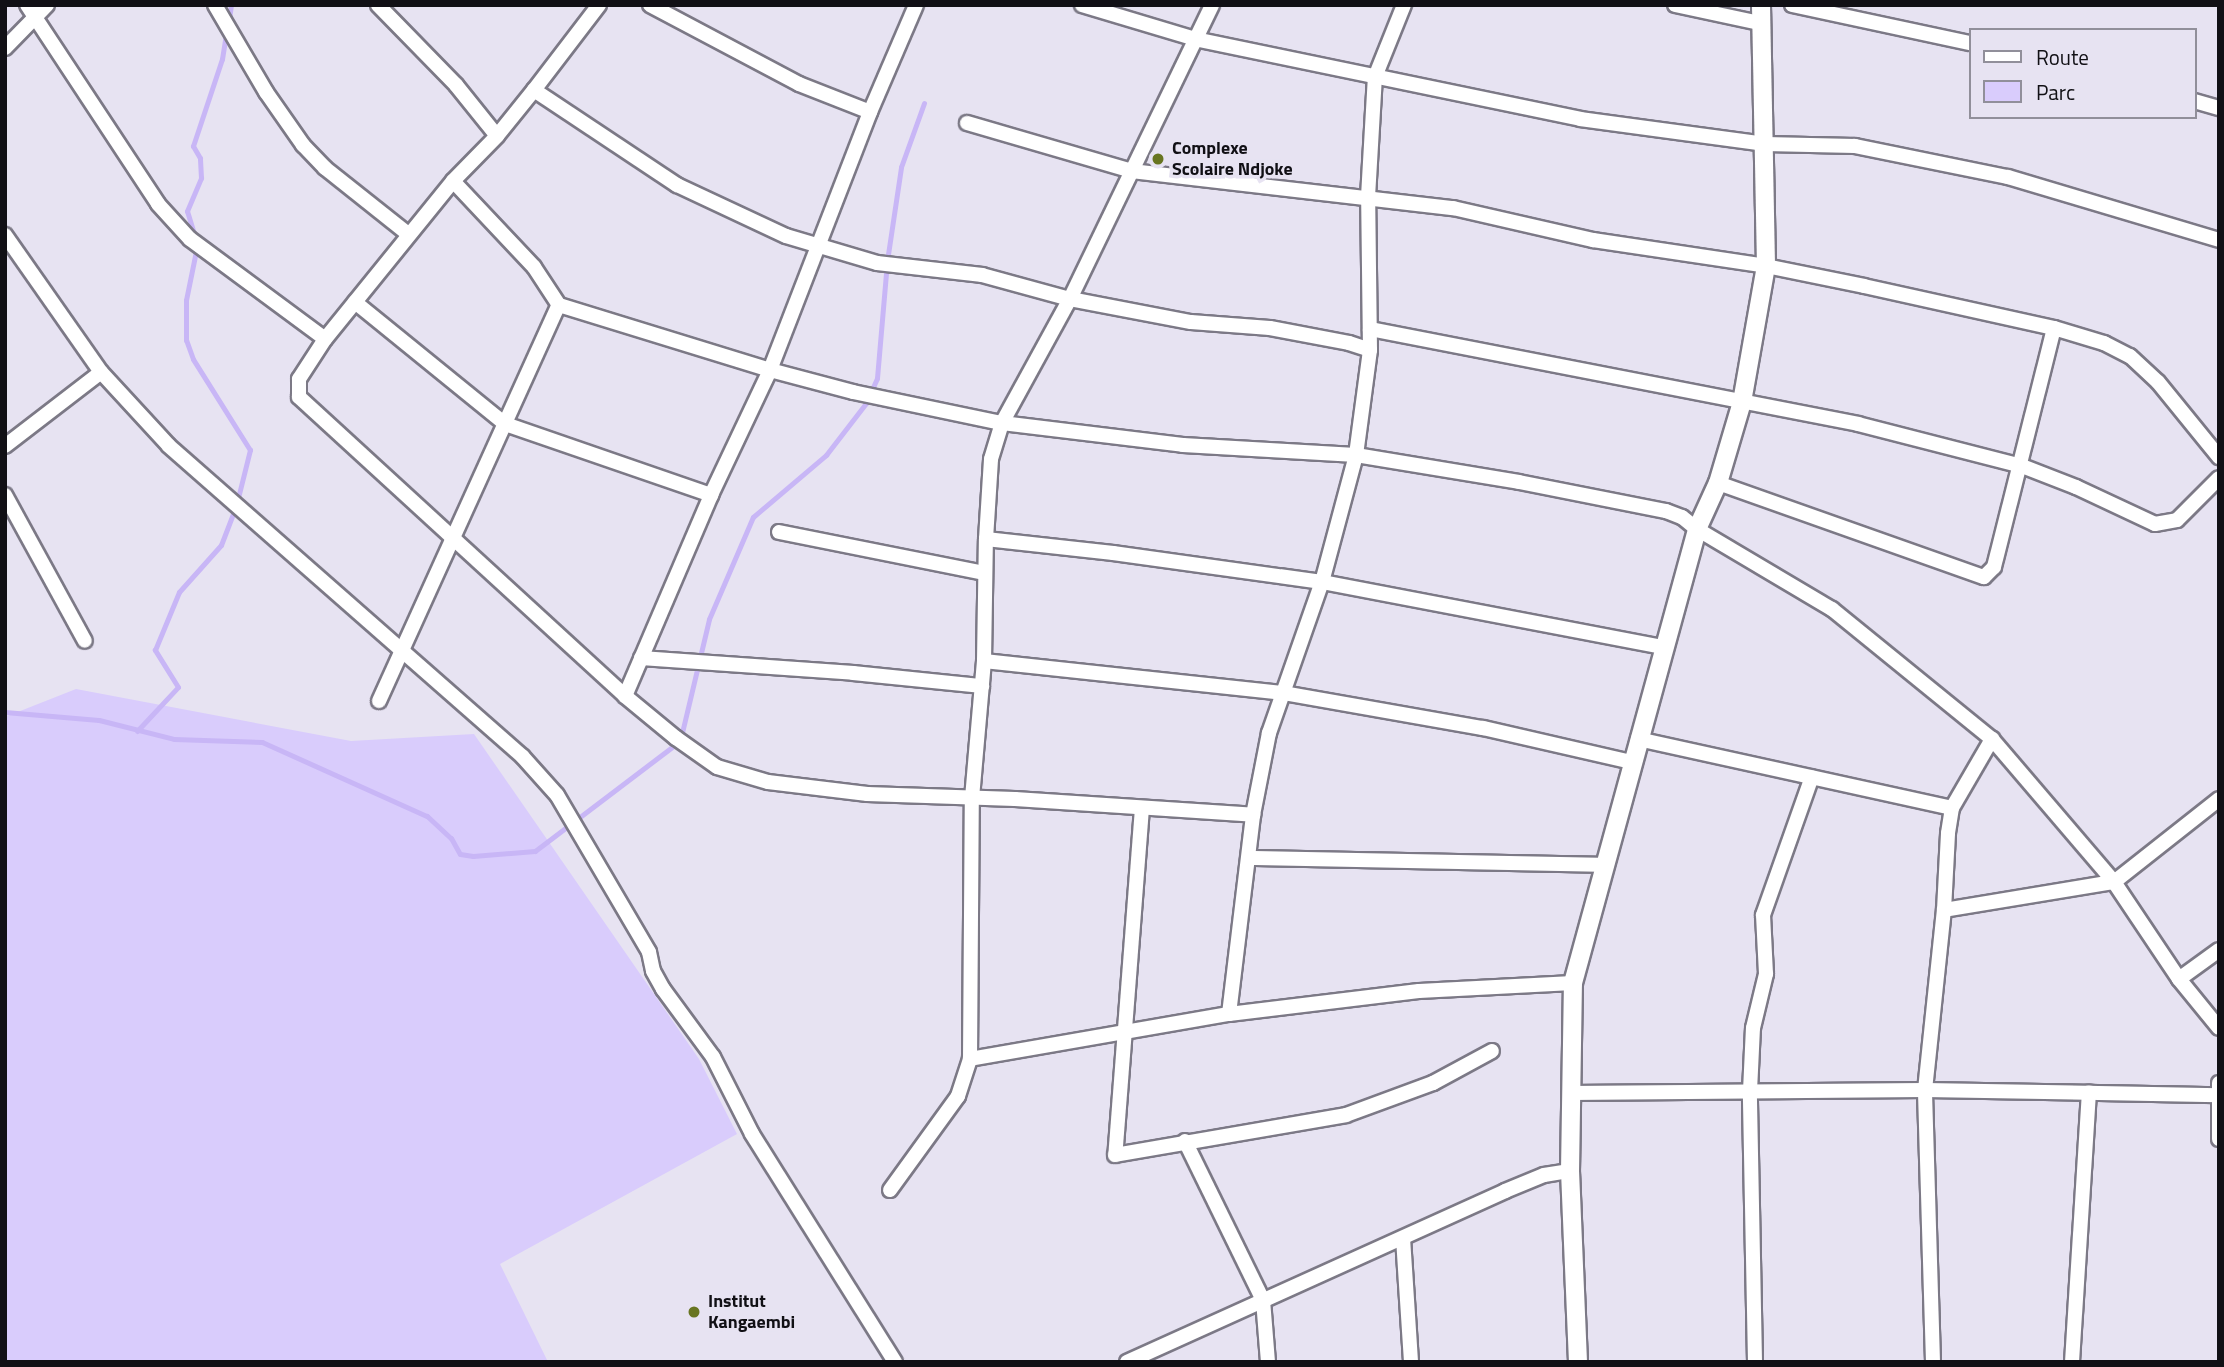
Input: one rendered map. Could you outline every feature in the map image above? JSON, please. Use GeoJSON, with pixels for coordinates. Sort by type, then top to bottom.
{"type":"FeatureCollection","features":[{"type":"Feature","properties":{"kind":"street"},"geometry":{"type":"LineString","coordinates":[[5,48],[31,11],[47,5]]}},
{"type":"Feature","properties":{"kind":"street"},"geometry":{"type":"LineString","coordinates":[[215,5],[266,92],[303,145],[325,168],[408,234]]}},
{"type":"Feature","properties":{"kind":"street"},"geometry":{"type":"LineString","coordinates":[[377,5],[456,85],[497,136]]}},
{"type":"Feature","properties":{"kind":"street"},"geometry":{"type":"LineString","coordinates":[[599,5],[497,136],[453,180],[324,339],[299,379],[299,397],[625,696],[679,740],[717,766],[768,782],[867,794],[1253,815]]}},
{"type":"Feature","properties":{"kind":"street"},"geometry":{"type":"LineString","coordinates":[[650,5],[799,84],[870,111]]}},
{"type":"Feature","properties":{"kind":"street"},"geometry":{"type":"LineString","coordinates":[[625,696],[711,495],[770,370],[870,111],[916,5]]}},
{"type":"Feature","properties":{"kind":"street"},"geometry":{"type":"LineString","coordinates":[[1082,5],[1195,39],[1580,119],[1765,144],[1854,146],[2008,177],[2219,240]]}},
{"type":"Feature","properties":{"kind":"street"},"geometry":{"type":"LineString","coordinates":[[890,1190],[958,1096],[970,1059],[972,798],[984,660],[986,539],[991,459],[1002,423],[1070,299],[1212,5]]}},
{"type":"Feature","properties":{"kind":"street"},"geometry":{"type":"LineString","coordinates":[[1229,1014],[1253,815],[1269,733],[1322,582],[1356,455],[1370,350],[1368,197],[1375,77],[1404,5]]}},
{"type":"Feature","properties":{"kind":"street"},"geometry":{"type":"LineString","coordinates":[[1578,1362],[1570,1171],[1573,983],[1697,529],[1718,483],[1742,402],[1766,266],[1760,14],[1675,5]]}},
{"type":"Feature","properties":{"kind":"street"},"geometry":{"type":"LineString","coordinates":[[1792,5],[1968,43]]}},
{"type":"Feature","properties":{"kind":"street"},"geometry":{"type":"LineString","coordinates":[[31,11],[158,204],[190,239],[324,339]]}},
{"type":"Feature","properties":{"kind":"street"},"geometry":{"type":"LineString","coordinates":[[534,90],[677,185],[786,236],[888,264],[982,275],[1070,299],[1191,322],[1283,330],[1349,343],[1370,350]]}},
{"type":"Feature","properties":{"kind":"street"},"geometry":{"type":"LineString","coordinates":[[2196,102],[2219,108]]}},
{"type":"Feature","properties":{"kind":"street"},"geometry":{"type":"LineString","coordinates":[[967,122],[1132,172],[1453,208],[1592,240],[1766,266],[2054,328],[2104,343],[2130,356],[2158,382],[2219,457]]}},
{"type":"Feature","properties":{"kind":"street"},"geometry":{"type":"LineString","coordinates":[[453,180],[534,267],[559,305],[770,370],[870,395],[1002,423],[1184,445],[1356,455],[1519,482],[1666,511],[1682,517],[1697,529],[1832,609],[1992,739],[2114,882],[2179,979],[2219,1028]]}},
{"type":"Feature","properties":{"kind":"street"},"geometry":{"type":"LineString","coordinates":[[5,235],[101,372],[169,446],[522,756],[557,795],[649,952],[653,971],[663,989],[713,1057],[752,1134],[895,1362]]}},
{"type":"Feature","properties":{"kind":"street"},"geometry":{"type":"LineString","coordinates":[[355,302],[505,424],[711,495]]}},
{"type":"Feature","properties":{"kind":"street"},"geometry":{"type":"LineString","coordinates":[[379,701],[559,305]]}},
{"type":"Feature","properties":{"kind":"street"},"geometry":{"type":"LineString","coordinates":[[1718,483],[1984,577],[1994,567],[2022,466],[2054,328]]}},
{"type":"Feature","properties":{"kind":"street"},"geometry":{"type":"LineString","coordinates":[[1370,329],[1858,424],[2022,466],[2076,486],[2155,524],[2163,525],[2177,520],[2219,478]]}},
{"type":"Feature","properties":{"kind":"street"},"geometry":{"type":"LineString","coordinates":[[5,446],[101,372]]}},
{"type":"Feature","properties":{"kind":"street"},"geometry":{"type":"LineString","coordinates":[[5,495],[85,641]]}},
{"type":"Feature","properties":{"kind":"street"},"geometry":{"type":"LineString","coordinates":[[779,532],[985,573]]}},
{"type":"Feature","properties":{"kind":"street"},"geometry":{"type":"LineString","coordinates":[[986,539],[1113,553],[1322,582],[1663,647]]}},
{"type":"Feature","properties":{"kind":"street"},"geometry":{"type":"LineString","coordinates":[[641,658],[982,686]]}},
{"type":"Feature","properties":{"kind":"street"},"geometry":{"type":"LineString","coordinates":[[984,660],[1284,693],[1482,728],[1632,762]]}},
{"type":"Feature","properties":{"kind":"street"},"geometry":{"type":"LineString","coordinates":[[1933,1362],[1925,1090],[1952,808],[1992,739]]}},
{"type":"Feature","properties":{"kind":"street"},"geometry":{"type":"LineString","coordinates":[[1638,740],[1952,808]]}},
{"type":"Feature","properties":{"kind":"street"},"geometry":{"type":"LineString","coordinates":[[1755,1362],[1749,1091],[1753,1028],[1766,974],[1763,915],[1812,777]]}},
{"type":"Feature","properties":{"kind":"street"},"geometry":{"type":"LineString","coordinates":[[1944,910],[2114,882],[2219,799]]}},
{"type":"Feature","properties":{"kind":"street"},"geometry":{"type":"LineString","coordinates":[[1142,808],[1115,1155],[1346,1115],[1433,1083],[1492,1051]]}},
{"type":"Feature","properties":{"kind":"street"},"geometry":{"type":"LineString","coordinates":[[1248,858],[1604,865]]}},
{"type":"Feature","properties":{"kind":"street"},"geometry":{"type":"LineString","coordinates":[[2179,979],[2219,950]]}},
{"type":"Feature","properties":{"kind":"street"},"geometry":{"type":"LineString","coordinates":[[970,1059],[1229,1014],[1419,991],[1573,983]]}},
{"type":"Feature","properties":{"kind":"street"},"geometry":{"type":"LineString","coordinates":[[1570,1094],[1925,1090],[2089,1093],[2218,1091],[2219,1139]]}},
{"type":"Feature","properties":{"kind":"street"},"geometry":{"type":"LineString","coordinates":[[2072,1362],[2089,1093]]}},
{"type":"Feature","properties":{"kind":"street"},"geometry":{"type":"LineString","coordinates":[[1185,1141],[1263,1300],[1268,1362]]}},
{"type":"Feature","properties":{"kind":"street"},"geometry":{"type":"LineString","coordinates":[[1127,1362],[1544,1175],[1570,1171]]}},
{"type":"Feature","properties":{"kind":"street"},"geometry":{"type":"LineString","coordinates":[[1403,1238],[1411,1362]]}},
{"type":"Feature","properties":{"kind":"green space"},"geometry":{"type":"Polygon","coordinates":[[[76,689],[351,741],[474,734],[699,1059],[737,1134],[500,1264],[548,1362],[5,1362],[5,717],[76,689]]]}},
{"type":"Feature","properties":{"kind":"waterway"},"geometry":{"type":"LineString","coordinates":[[229,19],[231,5]]}},
{"type":"Feature","properties":{"kind":"waterway"},"geometry":{"type":"LineString","coordinates":[[195,237],[187,211],[201,178],[200,158],[193,146],[222,59],[226,34]]}},
{"type":"Feature","properties":{"kind":"waterway"},"geometry":{"type":"LineString","coordinates":[[5,712],[99,720],[174,739],[262,742],[427,816],[451,838],[460,854],[473,856],[535,851],[680,741],[709,619],[753,517],[826,455],[866,403],[877,378],[887,261],[901,167],[924,103]]}},
{"type":"Feature","properties":{"kind":"waterway"},"geometry":{"type":"LineString","coordinates":[[137,731],[178,687],[155,650],[179,592],[221,545],[236,506],[250,450],[193,359],[186,340],[186,300],[196,251]]}},
{"type":"Feature","properties":{"kind":"place","name":"Complexe Scolaire Ndjoke"},"geometry":{"type":"Point","coordinates":[1158,159]}},
{"type":"Feature","properties":{"kind":"place","name":"Institut Kangaembi"},"geometry":{"type":"Point","coordinates":[694,1312]}}]}
